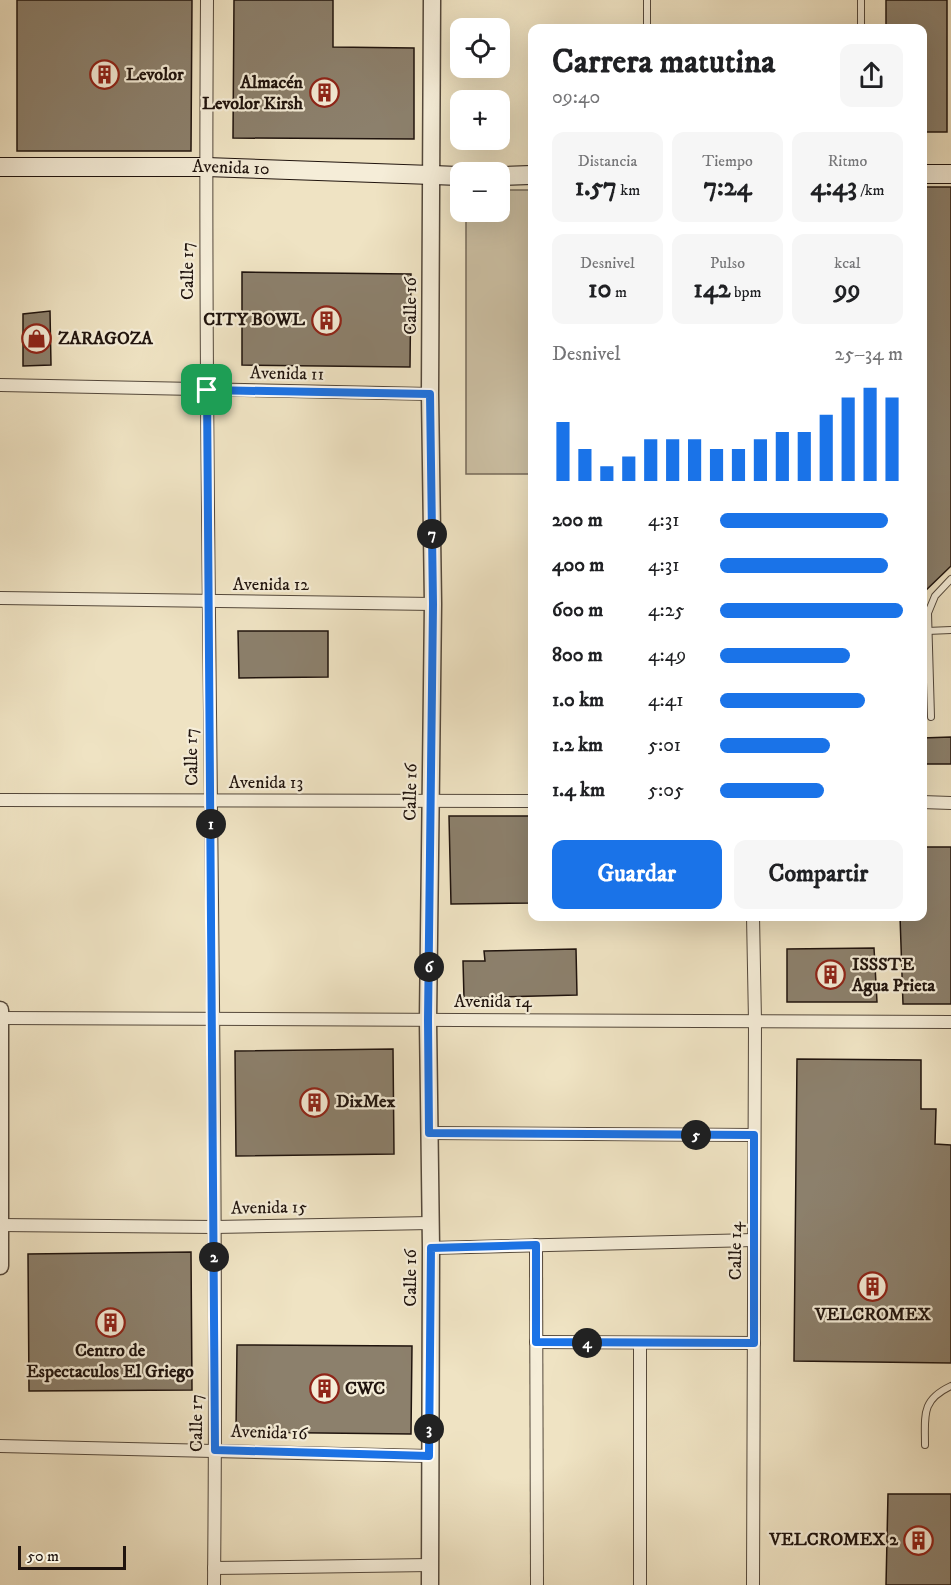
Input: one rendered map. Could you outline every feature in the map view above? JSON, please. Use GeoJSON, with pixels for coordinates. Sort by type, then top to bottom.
{"type":"FeatureCollection","features":[{"type":"Feature","properties":{"kind":"main road","name":"Avenida 10"},"geometry":{"type":"LineString","coordinates":[[0,167],[206,167],[450,176]]}},
{"type":"Feature","properties":{"kind":"main road"},"geometry":{"type":"LineString","coordinates":[[927,174],[951,174]]}},
{"type":"Feature","properties":{"kind":"main road"},"geometry":{"type":"LineString","coordinates":[[510,176],[528,175]]}},
{"type":"Feature","properties":{"kind":"street","name":"Calle 17"},"geometry":{"type":"LineString","coordinates":[[207,0],[207,603],[211,801],[214,1585]]}},
{"type":"Feature","properties":{"kind":"street","name":"Calle 16"},"geometry":{"type":"LineString","coordinates":[[430,1585],[431,1248],[428,1020],[433,604],[430,394],[432,0]]}},
{"type":"Feature","properties":{"kind":"street","name":"Avenida 11"},"geometry":{"type":"LineString","coordinates":[[0,385],[430,394]]}},
{"type":"Feature","properties":{"kind":"street","name":"Avenida 12"},"geometry":{"type":"LineString","coordinates":[[0,598],[207,603],[433,604]]}},
{"type":"Feature","properties":{"kind":"street","name":"Avenida 13"},"geometry":{"type":"LineString","coordinates":[[0,800],[528,801]]}},
{"type":"Feature","properties":{"kind":"street"},"geometry":{"type":"LineString","coordinates":[[927,802],[951,803]]}},
{"type":"Feature","properties":{"kind":"street","name":"Calle 14"},"geometry":{"type":"LineString","coordinates":[[753,921],[755,1021],[753,1585]]}},
{"type":"Feature","properties":{"kind":"street"},"geometry":{"type":"LineString","coordinates":[[0,1010],[0,1266]]}},
{"type":"Feature","properties":{"kind":"street","name":"Avenida 14"},"geometry":{"type":"LineString","coordinates":[[0,1018],[951,1022]]}},
{"type":"Feature","properties":{"kind":"street"},"geometry":{"type":"LineString","coordinates":[[429,1133],[754,1135]]}},
{"type":"Feature","properties":{"kind":"street","name":"Avenida 15"},"geometry":{"type":"LineString","coordinates":[[0,1225],[214,1227],[430,1223]]}},
{"type":"Feature","properties":{"kind":"street"},"geometry":{"type":"LineString","coordinates":[[431,1248],[754,1240]]}},
{"type":"Feature","properties":{"kind":"street"},"geometry":{"type":"LineString","coordinates":[[536,1245],[537,1585]]}},
{"type":"Feature","properties":{"kind":"street"},"geometry":{"type":"LineString","coordinates":[[536,1342],[754,1343]]}},
{"type":"Feature","properties":{"kind":"street"},"geometry":{"type":"LineString","coordinates":[[640,1343],[640,1585]]}},
{"type":"Feature","properties":{"kind":"street","name":"Avenida 16"},"geometry":{"type":"LineString","coordinates":[[0,1446],[429,1456]]}},
{"type":"Feature","properties":{"kind":"street"},"geometry":{"type":"LineString","coordinates":[[214,1568],[430,1564]]}},
{"type":"Feature","properties":{"kind":"lane"},"geometry":{"type":"LineString","coordinates":[[647,0],[647,24]]}},
{"type":"Feature","properties":{"kind":"lane"},"geometry":{"type":"LineString","coordinates":[[861,0],[861,24]]}},
{"type":"Feature","properties":{"kind":"lane"},"geometry":{"type":"LineString","coordinates":[[931,717],[928,613],[935,596],[951,579]]}},
{"type":"Feature","properties":{"kind":"lane"},"geometry":{"type":"LineString","coordinates":[[927,631],[951,630]]}},
{"type":"Feature","properties":{"kind":"lane"},"geometry":{"type":"LineString","coordinates":[[925,1445],[926,1412],[929,1402],[951,1386]]}},
{"type":"Feature","properties":{"kind":"shaded area"},"geometry":{"type":"Polygon","coordinates":[[[510,190],[528,190],[528,474],[466,474],[466,222],[510,222],[510,190]]]}},
{"type":"Feature","properties":{"kind":"building","name":"Levolor"},"geometry":{"type":"Polygon","coordinates":[[[17,0],[192,0],[191,151],[17,151],[17,0]]]}},
{"type":"Feature","properties":{"kind":"building","name":"Almacén Levolor Kirsh"},"geometry":{"type":"Polygon","coordinates":[[[234,0],[333,0],[333,47],[414,48],[414,139],[233,138],[234,0]]]}},
{"type":"Feature","properties":{"kind":"building"},"geometry":{"type":"Polygon","coordinates":[[[886,0],[947,0],[947,132],[927,132],[927,24],[886,24],[886,0]]]}},
{"type":"Feature","properties":{"kind":"building"},"geometry":{"type":"Polygon","coordinates":[[[927,187],[951,187],[951,566],[927,589],[927,187]]]}},
{"type":"Feature","properties":{"kind":"building","name":"CITY BOWL"},"geometry":{"type":"Polygon","coordinates":[[[242,272],[411,274],[410,367],[242,365],[242,272]]]}},
{"type":"Feature","properties":{"kind":"building","name":"ZARAGOZA"},"geometry":{"type":"Polygon","coordinates":[[[50,311],[51,365],[23,366],[23,314],[50,311]]]}},
{"type":"Feature","properties":{"kind":"building"},"geometry":{"type":"Polygon","coordinates":[[[238,631],[328,631],[328,677],[239,678],[238,631]]]}},
{"type":"Feature","properties":{"kind":"building"},"geometry":{"type":"Polygon","coordinates":[[[951,737],[951,764],[927,764],[927,738],[951,737]]]}},
{"type":"Feature","properties":{"kind":"building"},"geometry":{"type":"Polygon","coordinates":[[[449,816],[528,816],[528,903],[451,904],[449,816]]]}},
{"type":"Feature","properties":{"kind":"building"},"geometry":{"type":"Polygon","coordinates":[[[927,847],[951,847],[951,1004],[903,1004],[900,921],[927,921],[927,847]]]}},
{"type":"Feature","properties":{"kind":"building","name":"ISSSTE Agua Prieta"},"geometry":{"type":"Polygon","coordinates":[[[874,948],[877,1002],[787,1002],[787,949],[874,948]]]}},
{"type":"Feature","properties":{"kind":"building"},"geometry":{"type":"Polygon","coordinates":[[[576,949],[577,995],[464,998],[463,961],[485,961],[484,951],[576,949]]]}},
{"type":"Feature","properties":{"kind":"building","name":"DixMex"},"geometry":{"type":"Polygon","coordinates":[[[393,1049],[394,1154],[236,1156],[235,1051],[393,1049]]]}},
{"type":"Feature","properties":{"kind":"building"},"geometry":{"type":"Polygon","coordinates":[[[797,1059],[921,1060],[921,1109],[936,1109],[935,1144],[951,1145],[951,1363],[794,1361],[797,1059]]]}},
{"type":"Feature","properties":{"kind":"building","name":"Centro de Espectaculos El Griego"},"geometry":{"type":"Polygon","coordinates":[[[191,1252],[192,1390],[29,1391],[28,1254],[191,1252]]]}},
{"type":"Feature","properties":{"kind":"building","name":"CWC"},"geometry":{"type":"Polygon","coordinates":[[[237,1345],[412,1346],[411,1434],[236,1432],[237,1345]]]}},
{"type":"Feature","properties":{"kind":"building","name":"VELCROMEX 2"},"geometry":{"type":"Polygon","coordinates":[[[888,1494],[951,1494],[951,1585],[886,1585],[888,1494]]]}},
{"type":"Feature","properties":{"kind":"place","name":"Levolor"},"geometry":{"type":"Point","coordinates":[105,75]}},
{"type":"Feature","properties":{"kind":"place","name":"Almacén Levolor Kirsh"},"geometry":{"type":"Point","coordinates":[324,93]}},
{"type":"Feature","properties":{"kind":"place","name":"CITY BOWL"},"geometry":{"type":"Point","coordinates":[326,320]}},
{"type":"Feature","properties":{"kind":"place","name":"ZARAGOZA"},"geometry":{"type":"Point","coordinates":[37,339]}},
{"type":"Feature","properties":{"kind":"place","name":"ISSSTE Agua Prieta"},"geometry":{"type":"Point","coordinates":[831,975]}},
{"type":"Feature","properties":{"kind":"place","name":"DixMex"},"geometry":{"type":"Point","coordinates":[315,1102]}},
{"type":"Feature","properties":{"kind":"place","name":"VELCROMEX"},"geometry":{"type":"Point","coordinates":[873,1286]}},
{"type":"Feature","properties":{"kind":"place","name":"Centro de Espectaculos El Griego"},"geometry":{"type":"Point","coordinates":[110,1322]}},
{"type":"Feature","properties":{"kind":"place","name":"CWC"},"geometry":{"type":"Point","coordinates":[324,1389]}},
{"type":"Feature","properties":{"kind":"place","name":"VELCROMEX 2"},"geometry":{"type":"Point","coordinates":[919,1540]}},
{"type":"Feature","properties":{"kind":"route"},"geometry":{"type":"LineString","coordinates":[[207,390],[430,394],[433,604],[428,1020],[429,1133],[754,1135],[754,1343],[536,1342],[536,1245],[431,1248],[429,1456],[215,1450],[207,390]]}}]}
